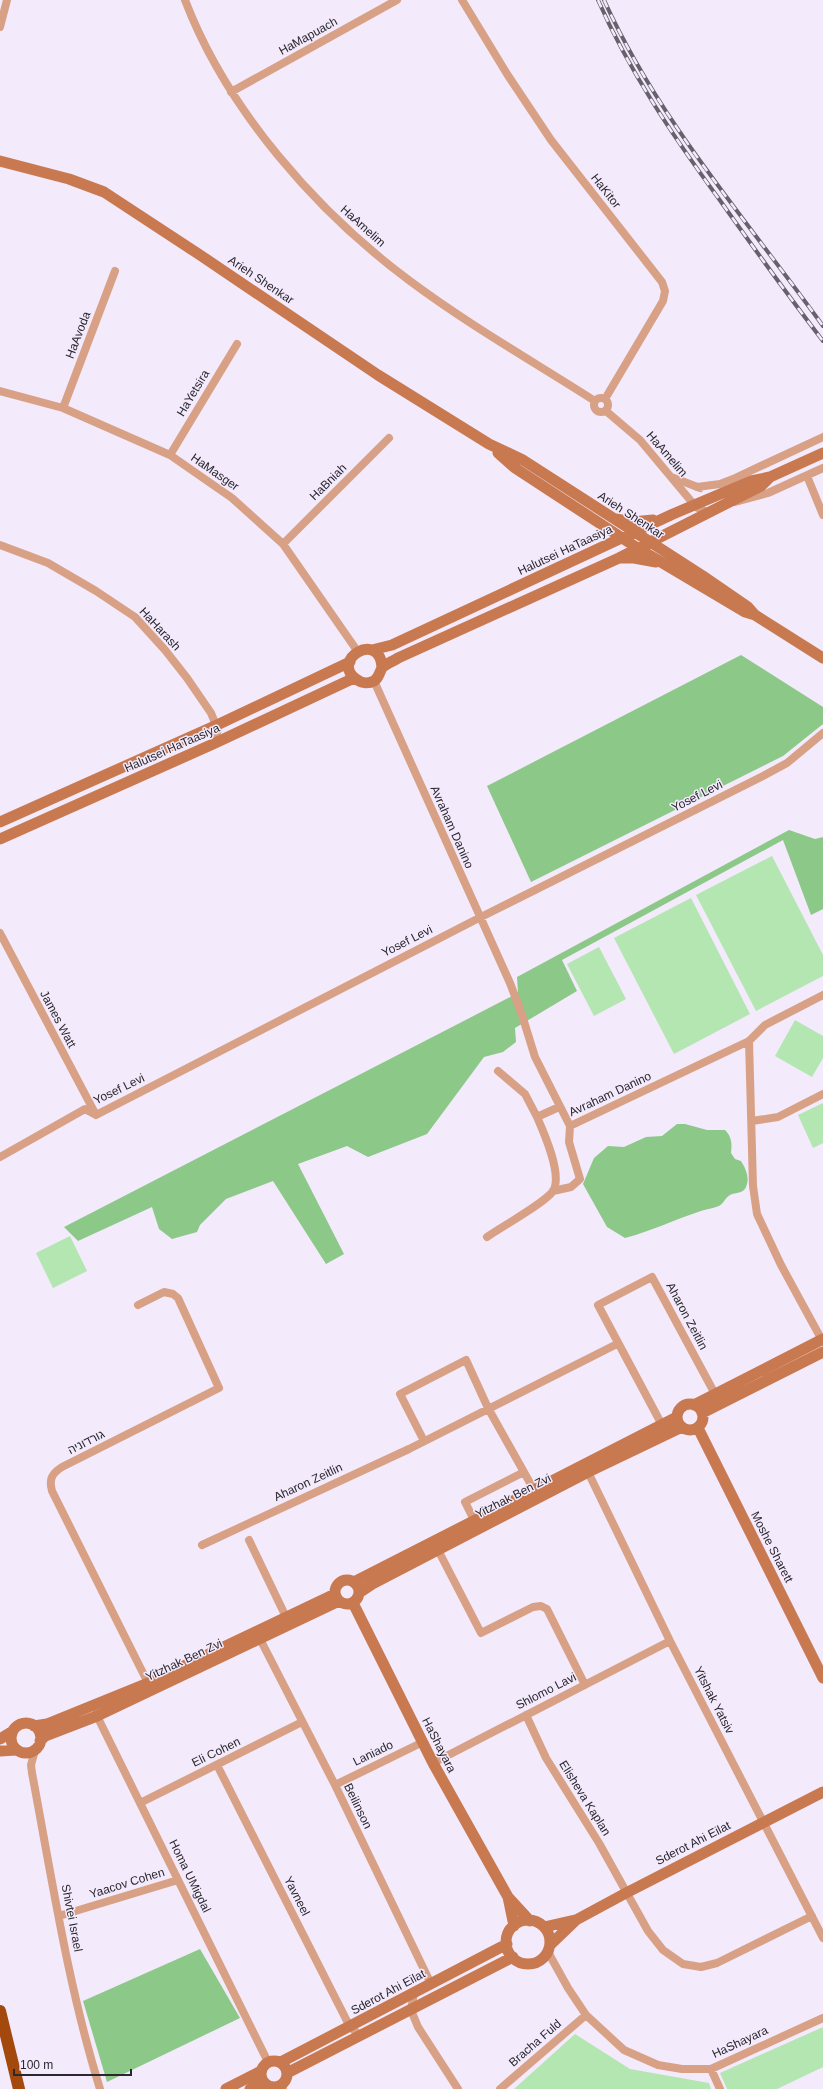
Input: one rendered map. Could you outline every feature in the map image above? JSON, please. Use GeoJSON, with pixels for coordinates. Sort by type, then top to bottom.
{"type":"FeatureCollection","features":[{"type":"Feature","properties":{"kind":"highway"},"geometry":{"type":"LineString","coordinates":[[0,2010],[19,2089]]}},
{"type":"Feature","properties":{"kind":"street"},"geometry":{"type":"LineString","coordinates":[[0,28],[7,0]]}},
{"type":"Feature","properties":{"kind":"street","name":"HaAmelim"},"geometry":{"type":"LineString","coordinates":[[185,0],[191,16],[231,92],[297,179],[347,228],[381,258],[444,305],[595,401]]}},
{"type":"Feature","properties":{"kind":"street","name":"HaMapuach"},"geometry":{"type":"LineString","coordinates":[[231,92],[397,0]]}},
{"type":"Feature","properties":{"kind":"street","name":"HaKitor"},"geometry":{"type":"LineString","coordinates":[[462,0],[507,74],[551,140],[662,282],[665,291],[663,301],[605,399]]}},
{"type":"Feature","properties":{"kind":"street","name":"Arieh Shenkar"},"geometry":{"type":"LineString","coordinates":[[2,162],[69,179],[104,192],[378,375],[488,444],[523,460],[650,543],[673,563],[745,612],[755,615],[823,658]]}},
{"type":"Feature","properties":{"kind":"street","name":"HaAvoda"},"geometry":{"type":"LineString","coordinates":[[63,408],[115,271]]}},
{"type":"Feature","properties":{"kind":"street","name":"HaYetsira"},"geometry":{"type":"LineString","coordinates":[[170,455],[237,344]]}},
{"type":"Feature","properties":{"kind":"street","name":"HaMasger"},"geometry":{"type":"LineString","coordinates":[[0,391],[63,408],[170,455],[232,498],[283,544],[358,652]]}},
{"type":"Feature","properties":{"kind":"street"},"geometry":{"type":"LineString","coordinates":[[599,398],[605,399],[609,405],[606,411],[601,412],[596,410],[594,406],[595,401],[599,398]]}},
{"type":"Feature","properties":{"kind":"street","name":"HaAmelim"},"geometry":{"type":"LineString","coordinates":[[606,411],[640,440],[694,505],[702,511],[709,513]]}},
{"type":"Feature","properties":{"kind":"street"},"geometry":{"type":"LineString","coordinates":[[696,487],[720,484],[733,479],[823,437]]}},
{"type":"Feature","properties":{"kind":"street","name":"HaBniah"},"geometry":{"type":"LineString","coordinates":[[283,544],[389,438]]}},
{"type":"Feature","properties":{"kind":"street","name":"Arieh Shenkar"},"geometry":{"type":"LineString","coordinates":[[488,444],[515,468],[639,549],[673,563]]}},
{"type":"Feature","properties":{"kind":"street","name":"Halutsei HaTaasiya"},"geometry":{"type":"LineString","coordinates":[[0,822],[217,725],[350,662],[358,652],[366,649],[372,650],[392,645],[673,514],[751,480],[770,477],[823,453]]}},
{"type":"Feature","properties":{"kind":"street"},"geometry":{"type":"LineString","coordinates":[[728,503],[768,493],[823,468]]}},
{"type":"Feature","properties":{"kind":"street"},"geometry":{"type":"LineString","coordinates":[[807,476],[823,515]]}},
{"type":"Feature","properties":{"kind":"street","name":"Halutsei HaTaasiya"},"geometry":{"type":"LineString","coordinates":[[382,667],[398,658],[639,549],[761,486],[770,477]]}},
{"type":"Feature","properties":{"kind":"street"},"geometry":{"type":"LineString","coordinates":[[673,478],[696,487],[710,490],[729,490]]}},
{"type":"Feature","properties":{"kind":"street"},"geometry":{"type":"LineString","coordinates":[[613,519],[643,521],[673,514]]}},
{"type":"Feature","properties":{"kind":"street"},"geometry":{"type":"LineString","coordinates":[[619,558],[643,559],[673,563],[669,546],[670,537],[676,530]]}},
{"type":"Feature","properties":{"kind":"street","name":"HaHarash"},"geometry":{"type":"LineString","coordinates":[[0,545],[48,563],[96,591],[135,617],[165,650],[187,678],[217,725]]}},
{"type":"Feature","properties":{"kind":"street"},"geometry":{"type":"LineString","coordinates":[[350,662],[351,673],[354,678],[364,683],[374,681],[381,672],[382,667],[380,657],[372,650]]}},
{"type":"Feature","properties":{"kind":"street","name":"Halutsei HaTaasiya"},"geometry":{"type":"LineString","coordinates":[[0,839],[213,744],[354,678]]}},
{"type":"Feature","properties":{"kind":"street","name":"Avraham Danino"},"geometry":{"type":"LineString","coordinates":[[374,681],[479,918],[510,983],[535,1057],[559,1107],[570,1126],[750,1041]]}},
{"type":"Feature","properties":{"kind":"street"},"geometry":{"type":"LineString","coordinates":[[213,744],[218,735],[217,725]]}},
{"type":"Feature","properties":{"kind":"street","name":"Yosef Levi"},"geometry":{"type":"LineString","coordinates":[[0,1156],[85,1109],[96,1115],[479,918],[763,776],[787,763],[823,733]]}},
{"type":"Feature","properties":{"kind":"street","name":"James Watt"},"geometry":{"type":"LineString","coordinates":[[0,933],[96,1115]]}},
{"type":"Feature","properties":{"kind":"street"},"geometry":{"type":"LineString","coordinates":[[698,1409],[715,1394],[823,1340],[781,1265],[757,1214],[753,1186],[750,1041],[765,1025],[823,995]]}},
{"type":"Feature","properties":{"kind":"street"},"geometry":{"type":"LineString","coordinates":[[487,1237],[544,1201],[553,1191],[555,1180],[549,1144],[537,1117],[524,1094],[498,1071]]}},
{"type":"Feature","properties":{"kind":"street"},"geometry":{"type":"LineString","coordinates":[[752,1121],[778,1117],[823,1094]]}},
{"type":"Feature","properties":{"kind":"street"},"geometry":{"type":"LineString","coordinates":[[537,1117],[559,1107]]}},
{"type":"Feature","properties":{"kind":"street"},"geometry":{"type":"LineString","coordinates":[[553,1191],[571,1187],[580,1179],[569,1142],[570,1126]]}},
{"type":"Feature","properties":{"kind":"street","name":"Aharon Zeitlin"},"geometry":{"type":"LineString","coordinates":[[662,1425],[617,1344],[598,1305],[652,1278],[715,1394]]}},
{"type":"Feature","properties":{"kind":"street","name":"גורדוניה"},"geometry":{"type":"LineString","coordinates":[[138,1305],[164,1292],[173,1294],[178,1298],[219,1388],[62,1467],[55,1471],[51,1476],[50,1484],[52,1491],[153,1685]]}},
{"type":"Feature","properties":{"kind":"street","name":"Aharon Zeitlin"},"geometry":{"type":"LineString","coordinates":[[202,1545],[424,1441],[617,1344]]}},
{"type":"Feature","properties":{"kind":"street"},"geometry":{"type":"LineString","coordinates":[[698,1409],[702,1421],[698,1428],[688,1430],[682,1427],[677,1417],[683,1407],[698,1409],[823,1352]]}},
{"type":"Feature","properties":{"kind":"street"},"geometry":{"type":"LineString","coordinates":[[424,1441],[400,1394],[466,1360],[488,1408],[534,1490]]}},
{"type":"Feature","properties":{"kind":"street","name":"Yitzhak Ben Zvi"},"geometry":{"type":"LineString","coordinates":[[354,1582],[677,1417]]}},
{"type":"Feature","properties":{"kind":"street","name":"Yitzhak Ben Zvi"},"geometry":{"type":"LineString","coordinates":[[359,1593],[374,1582],[588,1472],[682,1427]]}},
{"type":"Feature","properties":{"kind":"street","name":"Moshe Sharett"},"geometry":{"type":"LineString","coordinates":[[698,1428],[823,1678]]}},
{"type":"Feature","properties":{"kind":"street"},"geometry":{"type":"LineString","coordinates":[[474,1520],[465,1502],[524,1472]]}},
{"type":"Feature","properties":{"kind":"street","name":"Yitshak Yatsiv"},"geometry":{"type":"LineString","coordinates":[[588,1472],[670,1641],[823,1938]]}},
{"type":"Feature","properties":{"kind":"street"},"geometry":{"type":"LineString","coordinates":[[249,1540],[286,1617]]}},
{"type":"Feature","properties":{"kind":"street"},"geometry":{"type":"LineString","coordinates":[[438,1550],[481,1633],[532,1607],[541,1606],[548,1609],[585,1685]]}},
{"type":"Feature","properties":{"kind":"street"},"geometry":{"type":"LineString","coordinates":[[342,1581],[354,1582],[358,1587],[359,1593],[352,1603],[346,1604],[337,1598],[336,1586],[342,1581]]}},
{"type":"Feature","properties":{"kind":"street","name":"Yitzhak Ben Zvi"},"geometry":{"type":"LineString","coordinates":[[0,1751],[16,1750],[23,1753],[37,1746],[50,1734],[97,1716],[153,1685],[286,1617],[337,1598]]}},
{"type":"Feature","properties":{"kind":"street","name":"Yitzhak Ben Zvi"},"geometry":{"type":"LineString","coordinates":[[0,1739],[20,1725],[25,1724],[34,1726],[47,1724],[105,1701],[153,1685],[260,1640],[337,1598]]}},
{"type":"Feature","properties":{"kind":"street","name":"HaShayara"},"geometry":{"type":"LineString","coordinates":[[352,1603],[433,1763],[508,1897],[530,1921]]}},
{"type":"Feature","properties":{"kind":"street","name":"Beilinson"},"geometry":{"type":"LineString","coordinates":[[260,1640],[335,1785],[431,1984]]}},
{"type":"Feature","properties":{"kind":"street","name":"Shlomo Lavi"},"geometry":{"type":"LineString","coordinates":[[433,1763],[670,1641]]}},
{"type":"Feature","properties":{"kind":"street"},"geometry":{"type":"LineString","coordinates":[[97,1716],[105,1701]]}},
{"type":"Feature","properties":{"kind":"street","name":"Elisheva Kaplan"},"geometry":{"type":"LineString","coordinates":[[526,1715],[546,1758],[599,1843],[648,1932],[663,1950],[683,1964],[701,1967],[717,1963],[812,1916]]}},
{"type":"Feature","properties":{"kind":"street","name":"Homa UMigdal"},"geometry":{"type":"LineString","coordinates":[[97,1716],[268,2062]]}},
{"type":"Feature","properties":{"kind":"street","name":"Eli Cohen"},"geometry":{"type":"LineString","coordinates":[[140,1803],[302,1722]]}},
{"type":"Feature","properties":{"kind":"street"},"geometry":{"type":"LineString","coordinates":[[34,1726],[40,1734],[37,1746]]}},
{"type":"Feature","properties":{"kind":"street"},"geometry":{"type":"LineString","coordinates":[[13,1731],[11,1740],[16,1750]]}},
{"type":"Feature","properties":{"kind":"street","name":"Laniado"},"geometry":{"type":"LineString","coordinates":[[335,1785],[423,1742]]}},
{"type":"Feature","properties":{"kind":"street","name":"Shivtei Israel"},"geometry":{"type":"LineString","coordinates":[[37,1746],[31,1765],[32,1773],[74,1994],[100,2089]]}},
{"type":"Feature","properties":{"kind":"street","name":"Yavneel"},"geometry":{"type":"LineString","coordinates":[[216,1765],[350,2027],[360,2036]]}},
{"type":"Feature","properties":{"kind":"street","name":"Sderot Ahi Eilat"},"geometry":{"type":"LineString","coordinates":[[544,1927],[576,1920],[823,1792]]}},
{"type":"Feature","properties":{"kind":"street","name":"Yaacov Cohen"},"geometry":{"type":"LineString","coordinates":[[59,1916],[178,1880]]}},
{"type":"Feature","properties":{"kind":"street","name":"HaShayara"},"geometry":{"type":"LineString","coordinates":[[508,1897],[514,1926]]}},
{"type":"Feature","properties":{"kind":"street","name":"Sderot Ahi Eilat"},"geometry":{"type":"LineString","coordinates":[[549,1949],[576,1920]]}},
{"type":"Feature","properties":{"kind":"street"},"geometry":{"type":"LineString","coordinates":[[530,1921],[544,1927],[548,1932],[549,1949],[538,1961],[532,1964],[518,1962],[513,1957],[507,1944],[509,1931],[514,1926],[519,1922],[530,1921]]}},
{"type":"Feature","properties":{"kind":"street","name":"Sderot Ahi Eilat"},"geometry":{"type":"LineString","coordinates":[[281,2062],[507,1944]]}},
{"type":"Feature","properties":{"kind":"street","name":"HaShayara"},"geometry":{"type":"LineString","coordinates":[[549,1949],[568,1988],[586,2015],[624,2050],[653,2063],[682,2069],[711,2069],[823,2018]]}},
{"type":"Feature","properties":{"kind":"street"},"geometry":{"type":"LineString","coordinates":[[287,2073],[513,1957]]}},
{"type":"Feature","properties":{"kind":"street"},"geometry":{"type":"LineString","coordinates":[[414,1993],[411,2010],[430,2047],[458,2089]]}},
{"type":"Feature","properties":{"kind":"street","name":"Bracha Fuld"},"geometry":{"type":"LineString","coordinates":[[500,2089],[586,2015]]}},
{"type":"Feature","properties":{"kind":"street"},"geometry":{"type":"LineString","coordinates":[[226,2089],[261,2071],[268,2062],[272,2060],[281,2062],[286,2067],[286,2080],[282,2087],[274,2087],[263,2082]]}},
{"type":"Feature","properties":{"kind":"street"},"geometry":{"type":"LineString","coordinates":[[711,2069],[720,2089]]}},
{"type":"Feature","properties":{"kind":"street"},"geometry":{"type":"LineString","coordinates":[[261,2071],[263,2082]]}},
{"type":"Feature","properties":{"kind":"street"},"geometry":{"type":"LineString","coordinates":[[250,2089],[263,2082]]}},
{"type":"Feature","properties":{"kind":"green space"},"geometry":{"type":"Polygon","coordinates":[[[741,655],[823,707],[823,724],[783,756],[531,882],[487,786],[741,655]]]}},
{"type":"Feature","properties":{"kind":"green space"},"geometry":{"type":"Polygon","coordinates":[[[789,830],[815,839],[823,837],[823,909],[811,915],[783,840],[562,960],[577,991],[515,1028],[516,1042],[503,1052],[484,1057],[427,1134],[368,1157],[347,1146],[298,1164],[344,1254],[326,1264],[273,1181],[226,1199],[200,1225],[197,1232],[172,1239],[159,1229],[152,1207],[78,1241],[64,1227],[518,993],[517,977],[789,830]]]}},
{"type":"Feature","properties":{"kind":"green space"},"geometry":{"type":"Polygon","coordinates":[[[772,856],[823,955],[823,976],[756,1011],[696,895],[772,856]]]}},
{"type":"Feature","properties":{"kind":"green space"},"geometry":{"type":"Polygon","coordinates":[[[691,898],[750,1014],[674,1054],[614,938],[691,898]]]}},
{"type":"Feature","properties":{"kind":"green space"},"geometry":{"type":"Polygon","coordinates":[[[599,947],[626,999],[594,1016],[567,964],[599,947]]]}},
{"type":"Feature","properties":{"kind":"green space"},"geometry":{"type":"Polygon","coordinates":[[[795,1020],[823,1036],[823,1058],[812,1077],[775,1056],[795,1020]]]}},
{"type":"Feature","properties":{"kind":"green space"},"geometry":{"type":"Polygon","coordinates":[[[823,1103],[823,1143],[813,1148],[798,1115],[823,1103]]]}},
{"type":"Feature","properties":{"kind":"green space"},"geometry":{"type":"Polygon","coordinates":[[[677,1124],[685,1124],[707,1130],[725,1130],[731,1141],[731,1153],[735,1159],[741,1161],[746,1170],[748,1180],[746,1187],[741,1192],[730,1195],[719,1206],[680,1218],[625,1238],[607,1227],[583,1184],[594,1158],[608,1146],[624,1147],[646,1137],[662,1136],[677,1124]]]}},
{"type":"Feature","properties":{"kind":"green space"},"geometry":{"type":"Polygon","coordinates":[[[70,1236],[87,1271],[53,1288],[36,1253],[70,1236]]]}},
{"type":"Feature","properties":{"kind":"green space"},"geometry":{"type":"Polygon","coordinates":[[[200,1949],[240,2018],[107,2082],[83,2001],[200,1949]]]}},
{"type":"Feature","properties":{"kind":"green space"},"geometry":{"type":"Polygon","coordinates":[[[823,2027],[823,2067],[777,2089],[727,2089],[720,2073],[823,2027]]]}},
{"type":"Feature","properties":{"kind":"green space"},"geometry":{"type":"Polygon","coordinates":[[[575,2034],[630,2069],[709,2083],[711,2089],[514,2089],[575,2034]]]}},
{"type":"Feature","properties":{"kind":"railway"},"geometry":{"type":"LineString","coordinates":[[598,0],[638,78],[669,127],[757,253],[823,341]]}},
{"type":"Feature","properties":{"kind":"railway"},"geometry":{"type":"LineString","coordinates":[[604,0],[626,44],[677,128],[734,208],[823,326]]}}]}
